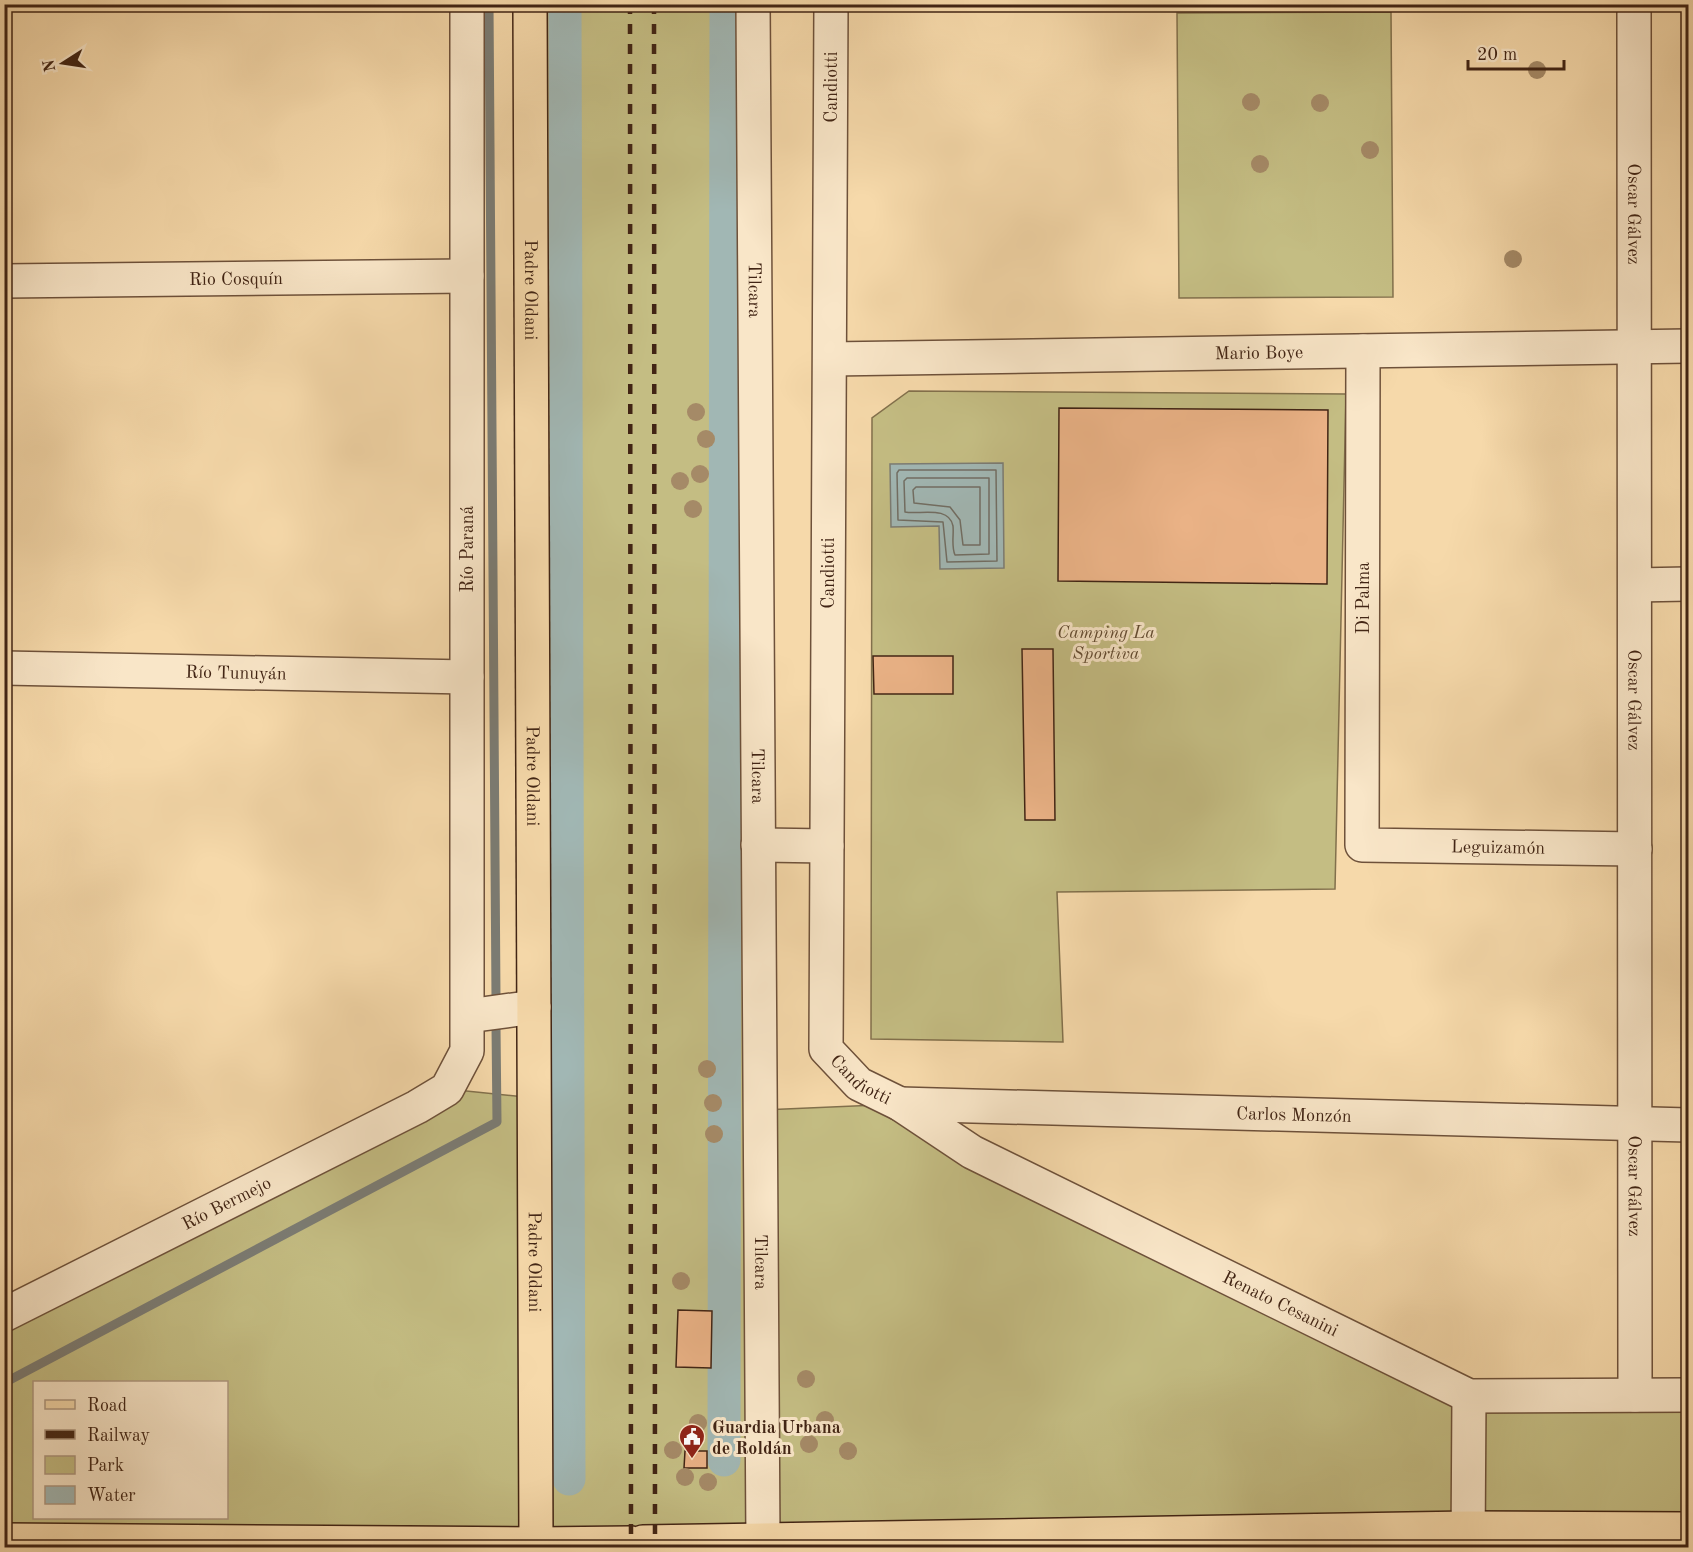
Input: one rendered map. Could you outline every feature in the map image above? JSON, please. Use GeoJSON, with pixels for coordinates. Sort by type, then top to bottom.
{"type":"FeatureCollection","features":[{"type":"Feature","properties":{"kind":"main road","name":"Padre Oldani"},"geometry":{"type":"LineString","coordinates":[[530,4],[536,1546]]}},
{"type":"Feature","properties":{"kind":"main road"},"geometry":{"type":"LineString","coordinates":[[4,1540],[536,1546],[637,1542],[763,1544],[1468,1538],[1689,1529]]}},
{"type":"Feature","properties":{"kind":"street","name":"Río Paraná"},"geometry":{"type":"LineString","coordinates":[[447,1089],[467,1051],[468,1017],[467,4]]}},
{"type":"Feature","properties":{"kind":"street","name":"Tilcara"},"geometry":{"type":"LineString","coordinates":[[753,4],[763,1544]]}},
{"type":"Feature","properties":{"kind":"street","name":"Candiotti"},"geometry":{"type":"LineString","coordinates":[[831,4],[826,1049],[859,1084],[900,1104]]}},
{"type":"Feature","properties":{"kind":"street","name":"Oscar Gálvez"},"geometry":{"type":"LineString","coordinates":[[1635,4],[1635,1395]]}},
{"type":"Feature","properties":{"kind":"street","name":"Rio Cosquín"},"geometry":{"type":"LineString","coordinates":[[4,281],[467,276]]}},
{"type":"Feature","properties":{"kind":"street","name":"Mario Boye"},"geometry":{"type":"LineString","coordinates":[[830,360],[1689,346]]}},
{"type":"Feature","properties":{"kind":"street","name":"Di Palma"},"geometry":{"type":"LineString","coordinates":[[1362,845],[1363,351]]}},
{"type":"Feature","properties":{"kind":"street"},"geometry":{"type":"LineString","coordinates":[[1635,585],[1689,584]]}},
{"type":"Feature","properties":{"kind":"street","name":"Río Tunuyán"},"geometry":{"type":"LineString","coordinates":[[4,668],[467,677]]}},
{"type":"Feature","properties":{"kind":"street"},"geometry":{"type":"LineString","coordinates":[[758,845],[827,846]]}},
{"type":"Feature","properties":{"kind":"street","name":"Leguizamón"},"geometry":{"type":"LineString","coordinates":[[1362,845],[1635,849]]}},
{"type":"Feature","properties":{"kind":"street"},"geometry":{"type":"LineString","coordinates":[[468,1017],[534,1007]]}},
{"type":"Feature","properties":{"kind":"street","name":"Río Bermejo"},"geometry":{"type":"LineString","coordinates":[[4,1315],[417,1107],[447,1089]]}},
{"type":"Feature","properties":{"kind":"street","name":"Carlos Monzón"},"geometry":{"type":"LineString","coordinates":[[900,1104],[1689,1125]]}},
{"type":"Feature","properties":{"kind":"street","name":"Renato Cesanini"},"geometry":{"type":"LineString","coordinates":[[900,1104],[972,1152],[1469,1396],[1689,1395]]}},
{"type":"Feature","properties":{"kind":"street"},"geometry":{"type":"LineString","coordinates":[[1468,1538],[1469,1396]]}},
{"type":"Feature","properties":{"kind":"green space"},"geometry":{"type":"Polygon","coordinates":[[[530,5],[753,5],[760,1110],[900,1104],[1469,1396],[1688,1395],[1688,1547],[5,1548],[5,1315],[447,1089],[535,1098],[530,5]]]}},
{"type":"Feature","properties":{"kind":"green space"},"geometry":{"type":"Polygon","coordinates":[[[1391,12],[1393,297],[1179,298],[1177,13],[1391,12]]]}},
{"type":"Feature","properties":{"kind":"green space","name":"Camping La Sportiva"},"geometry":{"type":"Polygon","coordinates":[[[909,391],[1346,394],[1335,889],[1057,892],[1063,1042],[871,1039],[872,418],[909,391]]]}},
{"type":"Feature","properties":{"kind":"water"},"geometry":{"type":"Polygon","coordinates":[[[1003,463],[1004,568],[940,569],[939,526],[891,527],[890,464],[1003,463]]]}},
{"type":"Feature","properties":{"kind":"building"},"geometry":{"type":"Polygon","coordinates":[[[1059,408],[1328,410],[1327,584],[1058,581],[1059,408]]]}},
{"type":"Feature","properties":{"kind":"building"},"geometry":{"type":"Polygon","coordinates":[[[1022,649],[1053,649],[1055,820],[1025,820],[1022,649]]]}},
{"type":"Feature","properties":{"kind":"building"},"geometry":{"type":"Polygon","coordinates":[[[873,656],[953,656],[953,694],[874,694],[873,656]]]}},
{"type":"Feature","properties":{"kind":"building"},"geometry":{"type":"Polygon","coordinates":[[[678,1310],[712,1311],[711,1368],[676,1367],[678,1310]]]}},
{"type":"Feature","properties":{"kind":"building"},"geometry":{"type":"Polygon","coordinates":[[[685,1451],[707,1451],[707,1468],[684,1468],[685,1451]]]}},
{"type":"Feature","properties":{"kind":"waterway"},"geometry":{"type":"LineString","coordinates":[[489,4],[496,998]]}},
{"type":"Feature","properties":{"kind":"waterway"},"geometry":{"type":"LineString","coordinates":[[565,4],[569,1479]]}},
{"type":"Feature","properties":{"kind":"waterway"},"geometry":{"type":"LineString","coordinates":[[724,1460],[726,4]]}},
{"type":"Feature","properties":{"kind":"waterway"},"geometry":{"type":"LineString","coordinates":[[4,1383],[497,1122],[496,1027]]}},
{"type":"Feature","properties":{"kind":"railway"},"geometry":{"type":"LineString","coordinates":[[630,4],[631,1548]]}},
{"type":"Feature","properties":{"kind":"railway"},"geometry":{"type":"LineString","coordinates":[[654,4],[655,1548]]}},
{"type":"Feature","properties":{"kind":"place","name":"Guardia Urbana de Roldán"},"geometry":{"type":"Point","coordinates":[692,1460]}}]}
